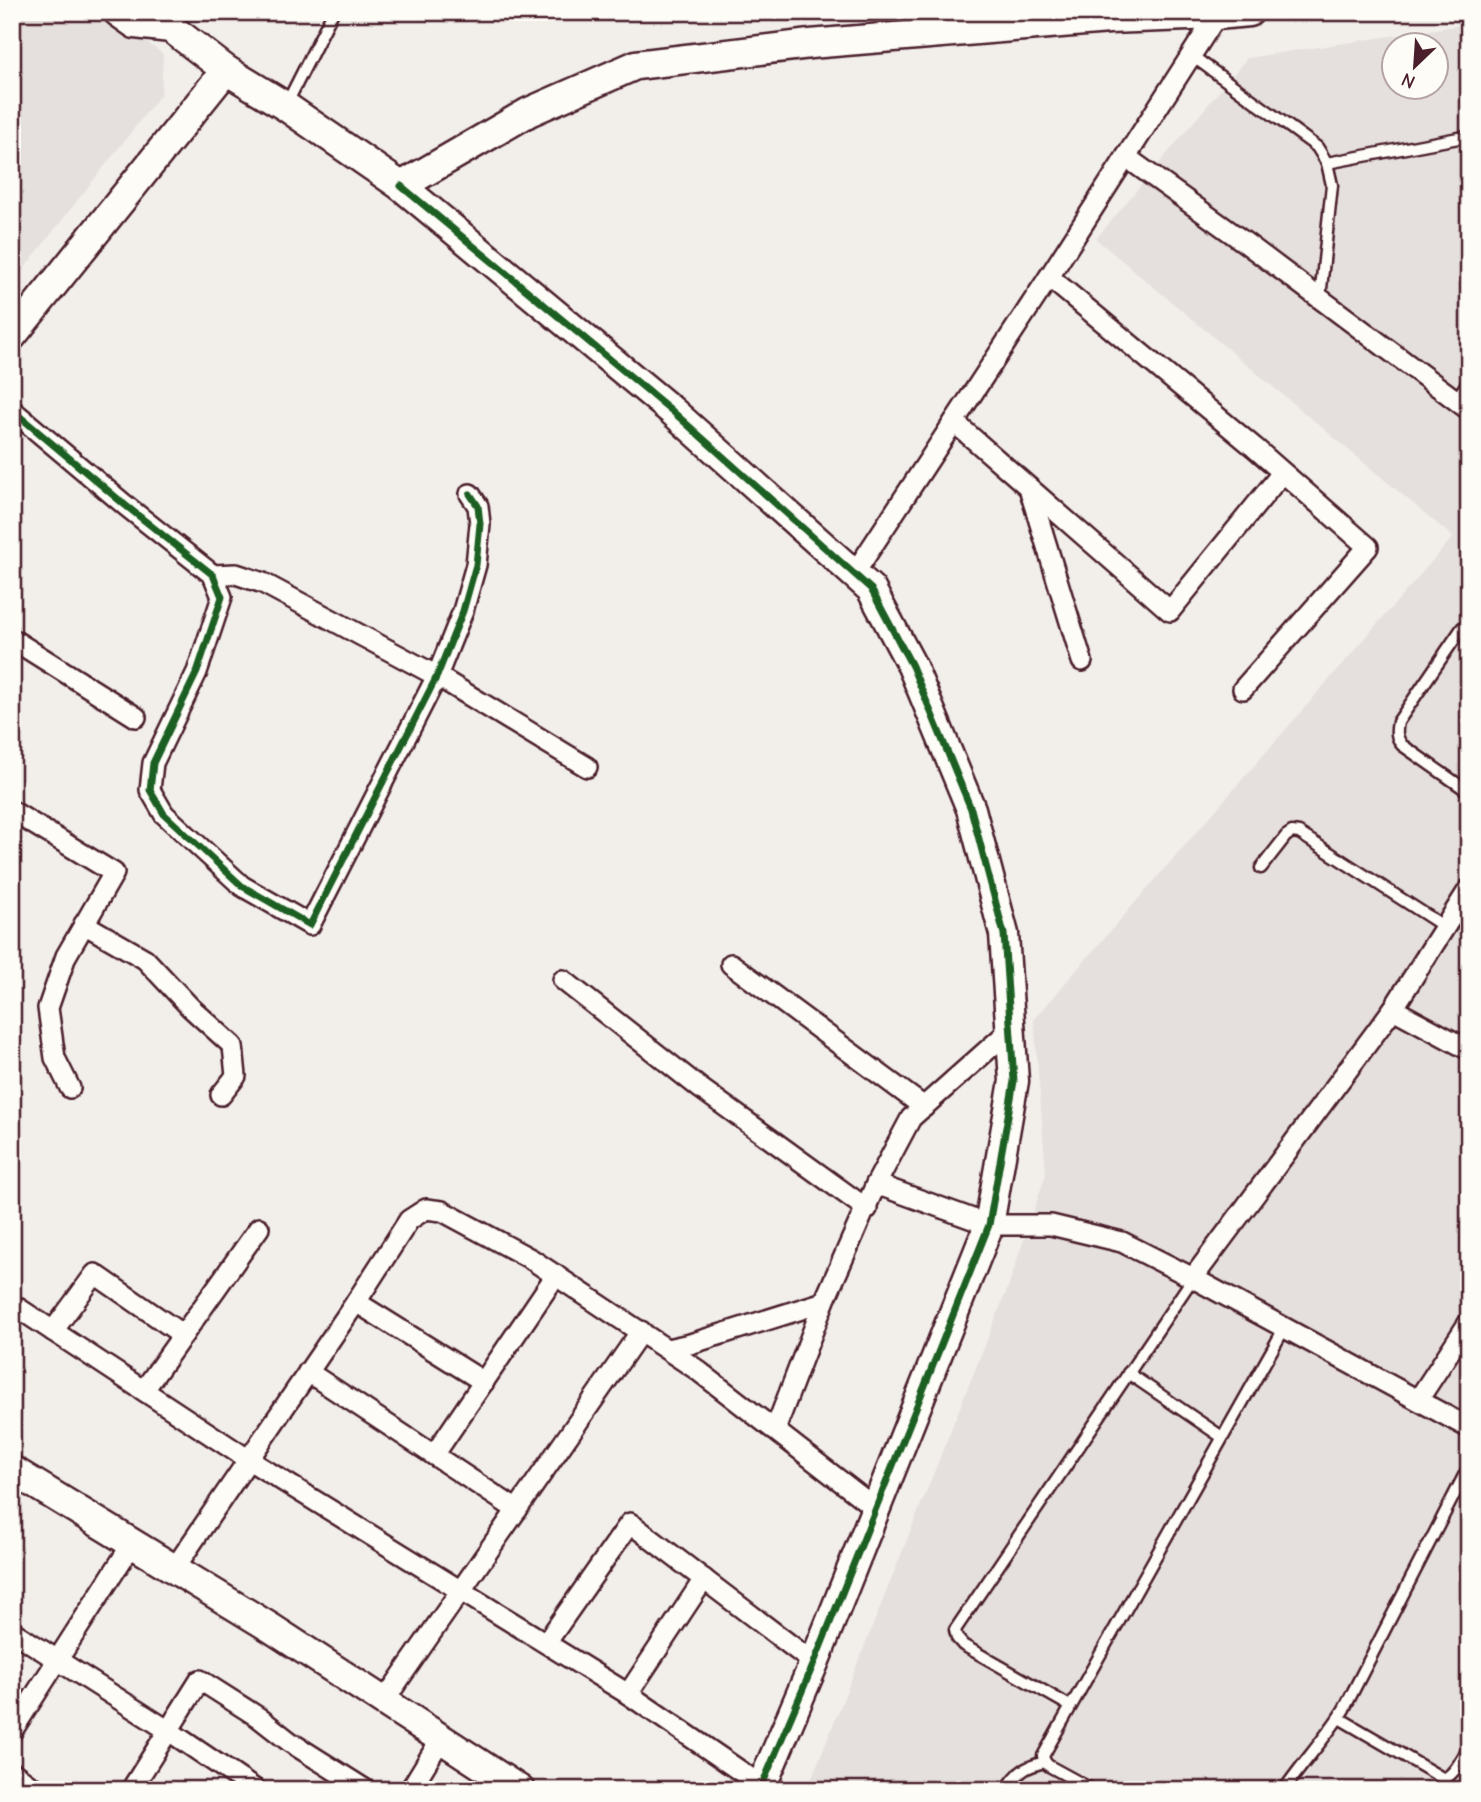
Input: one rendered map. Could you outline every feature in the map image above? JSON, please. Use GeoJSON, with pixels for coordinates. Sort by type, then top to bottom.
{"type":"FeatureCollection","features":[{"type":"Feature","properties":{"kind":"street"},"geometry":{"type":"LineString","coordinates":[[12,1304],[249,1460],[628,1694],[761,1788],[989,1225],[1014,1081],[1004,934],[971,809],[912,666],[871,589],[671,410],[401,186],[285,106],[226,70],[167,20],[135,24],[118,12]]}},
{"type":"Feature","properties":{"kind":"street"},"geometry":{"type":"LineString","coordinates":[[401,186],[529,112],[636,65],[823,43],[1109,19],[1249,12]]}},
{"type":"Feature","properties":{"kind":"street"},"geometry":{"type":"LineString","coordinates":[[854,574],[1191,55],[1200,15]]}},
{"type":"Feature","properties":{"kind":"street"},"geometry":{"type":"LineString","coordinates":[[12,337],[226,70]]}},
{"type":"Feature","properties":{"kind":"street"},"geometry":{"type":"LineString","coordinates":[[1126,157],[1462,405]]}},
{"type":"Feature","properties":{"kind":"street"},"geometry":{"type":"LineString","coordinates":[[1049,277],[1368,547],[1243,688]]}},
{"type":"Feature","properties":{"kind":"street"},"geometry":{"type":"LineString","coordinates":[[12,410],[213,575],[222,597],[197,672],[153,763],[150,790],[164,814],[242,886],[310,925],[437,676],[463,611],[476,565],[480,524],[478,506],[470,494]]}},
{"type":"Feature","properties":{"kind":"street"},"geometry":{"type":"LineString","coordinates":[[954,422],[1170,611],[1282,473]]}},
{"type":"Feature","properties":{"kind":"street"},"geometry":{"type":"LineString","coordinates":[[1029,487],[1082,661]]}},
{"type":"Feature","properties":{"kind":"street"},"geometry":{"type":"LineString","coordinates":[[213,575],[236,574],[263,583],[437,676],[587,767]]}},
{"type":"Feature","properties":{"kind":"street"},"geometry":{"type":"LineString","coordinates":[[12,639],[136,717]]}},
{"type":"Feature","properties":{"kind":"street"},"geometry":{"type":"LineString","coordinates":[[12,811],[114,873],[66,956],[48,1008],[55,1058],[70,1088]]}},
{"type":"Feature","properties":{"kind":"street"},"geometry":{"type":"LineString","coordinates":[[1193,1278],[1393,1009],[1469,889]]}},
{"type":"Feature","properties":{"kind":"street"},"geometry":{"type":"LineString","coordinates":[[84,924],[145,959],[190,1007],[233,1046],[236,1076],[221,1095]]}},
{"type":"Feature","properties":{"kind":"street"},"geometry":{"type":"LineString","coordinates":[[731,964],[924,1107]]}},
{"type":"Feature","properties":{"kind":"street"},"geometry":{"type":"LineString","coordinates":[[563,980],[700,1088],[867,1209]]}},
{"type":"Feature","properties":{"kind":"street"},"geometry":{"type":"LineString","coordinates":[[1393,1009],[1469,1050]]}},
{"type":"Feature","properties":{"kind":"street"},"geometry":{"type":"LineString","coordinates":[[775,1430],[824,1302],[876,1184],[912,1118],[1010,1030]]}},
{"type":"Feature","properties":{"kind":"street"},"geometry":{"type":"LineString","coordinates":[[876,1184],[989,1225],[1051,1225],[1122,1242],[1469,1428]]}},
{"type":"Feature","properties":{"kind":"street"},"geometry":{"type":"LineString","coordinates":[[174,1569],[409,1220],[426,1209],[442,1211],[531,1259],[642,1331],[696,1369],[875,1508]]}},
{"type":"Feature","properties":{"kind":"street"},"geometry":{"type":"LineString","coordinates":[[144,1390],[259,1228]]}},
{"type":"Feature","properties":{"kind":"street"},"geometry":{"type":"LineString","coordinates":[[53,1331],[95,1274],[183,1335]]}},
{"type":"Feature","properties":{"kind":"street"},"geometry":{"type":"LineString","coordinates":[[434,1455],[556,1275]]}},
{"type":"Feature","properties":{"kind":"street"},"geometry":{"type":"LineString","coordinates":[[356,1302],[484,1382]]}},
{"type":"Feature","properties":{"kind":"street"},"geometry":{"type":"LineString","coordinates":[[667,1349],[824,1302]]}},
{"type":"Feature","properties":{"kind":"street"},"geometry":{"type":"LineString","coordinates":[[1418,1400],[1469,1322]]}},
{"type":"Feature","properties":{"kind":"street"},"geometry":{"type":"LineString","coordinates":[[384,1701],[642,1331]]}},
{"type":"Feature","properties":{"kind":"street"},"geometry":{"type":"LineString","coordinates":[[308,1372],[517,1510]]}},
{"type":"Feature","properties":{"kind":"street"},"geometry":{"type":"LineString","coordinates":[[12,1470],[271,1628],[520,1790]]}},
{"type":"Feature","properties":{"kind":"street"},"geometry":{"type":"LineString","coordinates":[[546,1643],[630,1523],[814,1662]]}},
{"type":"Feature","properties":{"kind":"street"},"geometry":{"type":"LineString","coordinates":[[12,1731],[132,1544]]}},
{"type":"Feature","properties":{"kind":"street"},"geometry":{"type":"LineString","coordinates":[[628,1694],[705,1578]]}},
{"type":"Feature","properties":{"kind":"street"},"geometry":{"type":"LineString","coordinates":[[12,1631],[256,1790]]}},
{"type":"Feature","properties":{"kind":"street"},"geometry":{"type":"LineString","coordinates":[[131,1790],[200,1680],[366,1790]]}},
{"type":"Feature","properties":{"kind":"street"},"geometry":{"type":"LineString","coordinates":[[410,1790],[441,1739]]}},
{"type":"Feature","properties":{"kind":"street"},"geometry":{"type":"LineString","coordinates":[[12,1772],[37,1790]]}},
{"type":"Feature","properties":{"kind":"lane"},"geometry":{"type":"LineString","coordinates":[[285,106],[333,12]]}},
{"type":"Feature","properties":{"kind":"lane"},"geometry":{"type":"LineString","coordinates":[[1191,55],[1317,147],[1327,163],[1332,185],[1320,299]]}},
{"type":"Feature","properties":{"kind":"lane"},"geometry":{"type":"LineString","coordinates":[[1327,163],[1469,136]]}},
{"type":"Feature","properties":{"kind":"lane"},"geometry":{"type":"LineString","coordinates":[[1462,405],[1469,380]]}},
{"type":"Feature","properties":{"kind":"lane"},"geometry":{"type":"LineString","coordinates":[[1469,624],[1462,628],[1398,722],[1396,731],[1402,745],[1469,792]]}},
{"type":"Feature","properties":{"kind":"lane"},"geometry":{"type":"LineString","coordinates":[[1261,868],[1286,836],[1292,832],[1299,833],[1445,927]]}},
{"type":"Feature","properties":{"kind":"lane"},"geometry":{"type":"LineString","coordinates":[[1070,1706],[963,1645],[955,1630],[1193,1278]]}},
{"type":"Feature","properties":{"kind":"lane"},"geometry":{"type":"LineString","coordinates":[[1093,1790],[1049,1766],[1043,1756],[1047,1746],[1285,1327]]}},
{"type":"Feature","properties":{"kind":"lane"},"geometry":{"type":"LineString","coordinates":[[1128,1373],[1222,1437]]}},
{"type":"Feature","properties":{"kind":"lane"},"geometry":{"type":"LineString","coordinates":[[1284,1790],[1339,1717],[1469,1466]]}},
{"type":"Feature","properties":{"kind":"lane"},"geometry":{"type":"LineString","coordinates":[[1339,1717],[1444,1779],[1454,1771],[1469,1747]]}},
{"type":"Feature","properties":{"kind":"lane"},"geometry":{"type":"LineString","coordinates":[[1006,1790],[1022,1770],[1045,1762]]}},
{"type":"Feature","properties":{"kind":"shaded area"},"geometry":{"type":"Polygon","coordinates":[[[12,12],[104,12],[163,54],[161,94],[12,284],[12,12]]]}},
{"type":"Feature","properties":{"kind":"shaded area"},"geometry":{"type":"Polygon","coordinates":[[[1469,24],[1469,1790],[807,1790],[1008,1287],[1046,1174],[1034,1019],[1453,537],[1096,239],[1247,58],[1380,38],[1380,102],[1450,102],[1450,32],[1417,32],[1469,24]]]}},
{"type":"Feature","properties":{"kind":"cycle path"},"geometry":{"type":"LineString","coordinates":[[401,186],[671,410],[871,589],[912,666],[971,809],[1004,934],[1014,1081],[989,1225],[814,1663],[760,1790]]}},
{"type":"Feature","properties":{"kind":"cycle path"},"geometry":{"type":"LineString","coordinates":[[12,410],[213,575],[222,597],[197,672],[153,763],[150,790],[164,814],[242,886],[310,925],[437,676],[463,611],[476,565],[480,524],[478,506],[470,494]]}}]}
